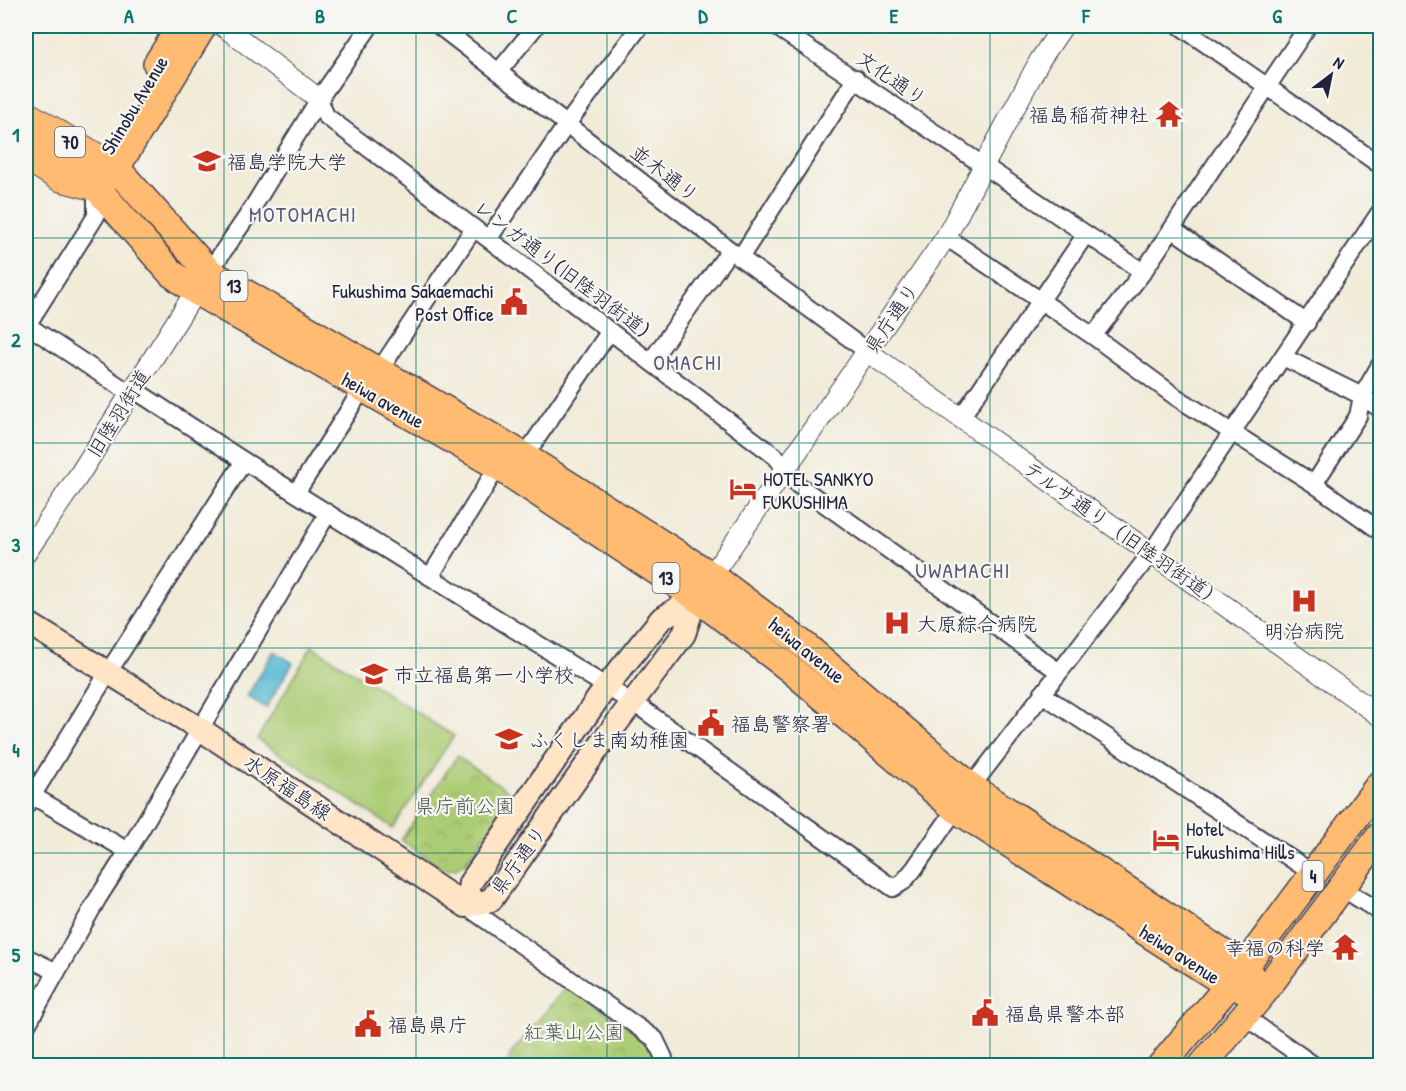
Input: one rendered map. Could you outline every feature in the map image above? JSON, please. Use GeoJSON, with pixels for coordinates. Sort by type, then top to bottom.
{"type":"FeatureCollection","features":[{"type":"Feature","properties":{"kind":"highway","name":"Shinobu Avenue"},"geometry":{"type":"LineString","coordinates":[[96,187],[181,26]]}},
{"type":"Feature","properties":{"kind":"highway","name":"Shinobu Avenue"},"geometry":{"type":"LineString","coordinates":[[108,163],[203,26]]}},
{"type":"Feature","properties":{"kind":"highway","name":"heiwa avenue"},"geometry":{"type":"LineString","coordinates":[[108,163],[202,281]]}},
{"type":"Feature","properties":{"kind":"highway","name":"heiwa avenue"},"geometry":{"type":"LineString","coordinates":[[96,187],[171,273],[202,281],[371,380],[524,457],[712,576],[804,645],[971,787],[1236,976]]}},
{"type":"Feature","properties":{"kind":"highway","name":"heiwa avenue"},"geometry":{"type":"LineString","coordinates":[[371,380],[696,597],[789,668],[956,809],[1263,993]]}},
{"type":"Feature","properties":{"kind":"highway","name":"4"},"geometry":{"type":"LineString","coordinates":[[1161,1065],[1236,976],[1380,784]]}},
{"type":"Feature","properties":{"kind":"highway","name":"4"},"geometry":{"type":"LineString","coordinates":[[1202,1065],[1263,993],[1380,836]]}},
{"type":"Feature","properties":{"kind":"main road"},"geometry":{"type":"LineString","coordinates":[[26,95],[86,134],[108,163]]}},
{"type":"Feature","properties":{"kind":"main road","name":"70"},"geometry":{"type":"LineString","coordinates":[[26,114],[108,163]]}},
{"type":"Feature","properties":{"kind":"main road","name":"70"},"geometry":{"type":"LineString","coordinates":[[26,136],[69,163],[96,187]]}},
{"type":"Feature","properties":{"kind":"main road"},"geometry":{"type":"LineString","coordinates":[[26,157],[59,178],[96,187]]}},
{"type":"Feature","properties":{"kind":"main road","name":"県庁通り"},"geometry":{"type":"LineString","coordinates":[[696,597],[684,634],[491,900],[466,906],[470,883],[606,687],[661,619],[696,597]]}},
{"type":"Feature","properties":{"kind":"main road","name":"水原福島線"},"geometry":{"type":"LineString","coordinates":[[26,622],[200,729],[466,906]]}},
{"type":"Feature","properties":{"kind":"street"},"geometry":{"type":"LineString","coordinates":[[223,26],[320,99]]}},
{"type":"Feature","properties":{"kind":"street"},"geometry":{"type":"LineString","coordinates":[[202,281],[248,215],[320,99],[370,26]]}},
{"type":"Feature","properties":{"kind":"street","name":"並木通り"},"geometry":{"type":"LineString","coordinates":[[439,26],[735,254],[868,352]]}},
{"type":"Feature","properties":{"kind":"street"},"geometry":{"type":"LineString","coordinates":[[499,71],[536,26]]}},
{"type":"Feature","properties":{"kind":"street"},"geometry":{"type":"LineString","coordinates":[[489,238],[567,124],[640,26]]}},
{"type":"Feature","properties":{"kind":"street","name":"県庁通り"},"geometry":{"type":"LineString","coordinates":[[696,597],[946,237],[1040,60],[1063,26]]}},
{"type":"Feature","properties":{"kind":"street"},"geometry":{"type":"LineString","coordinates":[[1180,26],[1198,31],[1267,85],[1380,165]]}},
{"type":"Feature","properties":{"kind":"street"},"geometry":{"type":"LineString","coordinates":[[1093,336],[1143,272],[1308,26]]}},
{"type":"Feature","properties":{"kind":"street","name":"文化通り"},"geometry":{"type":"LineString","coordinates":[[781,27],[984,168],[1143,272]]}},
{"type":"Feature","properties":{"kind":"street"},"geometry":{"type":"LineString","coordinates":[[651,361],[735,254],[856,78]]}},
{"type":"Feature","properties":{"kind":"street","name":"レンガ通り(旧陸羽街道)"},"geometry":{"type":"LineString","coordinates":[[320,99],[326,116],[776,457],[798,485],[1059,672]]}},
{"type":"Feature","properties":{"kind":"street"},"geometry":{"type":"LineString","coordinates":[[96,187],[96,216],[26,326],[632,703],[893,888],[903,882],[971,787],[1151,552],[1380,212]]}},
{"type":"Feature","properties":{"kind":"street"},"geometry":{"type":"LineString","coordinates":[[296,493],[474,228]]}},
{"type":"Feature","properties":{"kind":"street"},"geometry":{"type":"LineString","coordinates":[[1172,230],[1307,323]]}},
{"type":"Feature","properties":{"kind":"street"},"geometry":{"type":"LineString","coordinates":[[960,419],[1086,234]]}},
{"type":"Feature","properties":{"kind":"street"},"geometry":{"type":"LineString","coordinates":[[946,237],[1093,336],[1176,397],[1314,484],[1380,531]]}},
{"type":"Feature","properties":{"kind":"street","name":"旧陸羽街道"},"geometry":{"type":"LineString","coordinates":[[26,553],[79,475],[202,281]]}},
{"type":"Feature","properties":{"kind":"street"},"geometry":{"type":"LineString","coordinates":[[524,457],[610,331]]}},
{"type":"Feature","properties":{"kind":"street","name":"テルサ通り（旧陸羽街道）"},"geometry":{"type":"LineString","coordinates":[[868,352],[1380,716]]}},
{"type":"Feature","properties":{"kind":"street"},"geometry":{"type":"LineString","coordinates":[[1283,357],[1362,396],[1380,409]]}},
{"type":"Feature","properties":{"kind":"street"},"geometry":{"type":"LineString","coordinates":[[1314,484],[1358,416],[1362,396],[1380,365]]}},
{"type":"Feature","properties":{"kind":"street"},"geometry":{"type":"LineString","coordinates":[[128,851],[28,798],[244,461]]}},
{"type":"Feature","properties":{"kind":"street"},"geometry":{"type":"LineString","coordinates":[[430,577],[498,466]]}},
{"type":"Feature","properties":{"kind":"street"},"geometry":{"type":"LineString","coordinates":[[26,1027],[98,898],[328,513]]}},
{"type":"Feature","properties":{"kind":"street"},"geometry":{"type":"LineString","coordinates":[[1042,694],[1314,874]]}},
{"type":"Feature","properties":{"kind":"street"},"geometry":{"type":"LineString","coordinates":[[1342,888],[1380,912]]}},
{"type":"Feature","properties":{"kind":"street"},"geometry":{"type":"LineString","coordinates":[[466,906],[654,1040],[664,1058],[663,1065]]}},
{"type":"Feature","properties":{"kind":"street"},"geometry":{"type":"LineString","coordinates":[[26,957],[57,972]]}},
{"type":"Feature","properties":{"kind":"street"},"geometry":{"type":"LineString","coordinates":[[1244,1016],[1315,1065]]}},
{"type":"Feature","properties":{"kind":"green space"},"geometry":{"type":"Polygon","coordinates":[[[312,646],[454,736],[393,828],[257,739],[312,646]]]}},
{"type":"Feature","properties":{"kind":"green space","name":"県庁前公園"},"geometry":{"type":"Polygon","coordinates":[[[457,756],[513,794],[465,864],[455,869],[444,870],[401,840],[457,756]]]}},
{"type":"Feature","properties":{"kind":"green space","name":"紅葉山公園"},"geometry":{"type":"Polygon","coordinates":[[[568,984],[649,1043],[657,1060],[657,1066],[507,1066],[510,1055],[568,984]]]}},
{"type":"Feature","properties":{"kind":"water"},"geometry":{"type":"Polygon","coordinates":[[[274,651],[293,663],[266,708],[247,696],[274,651]]]}},
{"type":"Feature","properties":{"kind":"place","name":"福島稲荷神社"},"geometry":{"type":"Point","coordinates":[1169,114]}},
{"type":"Feature","properties":{"kind":"place","name":"福島学院大学"},"geometry":{"type":"Point","coordinates":[207,161]}},
{"type":"Feature","properties":{"kind":"place","name":"Fukushima Sakaemachi Post Office"},"geometry":{"type":"Point","coordinates":[514,302]}},
{"type":"Feature","properties":{"kind":"place","name":"HOTEL SANKYO FUKUSHIMA"},"geometry":{"type":"Point","coordinates":[743,489]}},
{"type":"Feature","properties":{"kind":"place","name":"明治病院"},"geometry":{"type":"Point","coordinates":[1304,601]}},
{"type":"Feature","properties":{"kind":"place","name":"大原綜合病院"},"geometry":{"type":"Point","coordinates":[897,623]}},
{"type":"Feature","properties":{"kind":"place","name":"市立福島第一小学校"},"geometry":{"type":"Point","coordinates":[374,674]}},
{"type":"Feature","properties":{"kind":"place","name":"福島警察署"},"geometry":{"type":"Point","coordinates":[711,723]}},
{"type":"Feature","properties":{"kind":"place","name":"ふくしま南幼稚園"},"geometry":{"type":"Point","coordinates":[509,739]}},
{"type":"Feature","properties":{"kind":"place","name":"Hotel Fukushima Hills"},"geometry":{"type":"Point","coordinates":[1166,840]}},
{"type":"Feature","properties":{"kind":"place","name":"幸福の科学"},"geometry":{"type":"Point","coordinates":[1345,947]}},
{"type":"Feature","properties":{"kind":"place","name":"福島県警本部"},"geometry":{"type":"Point","coordinates":[985,1013]}},
{"type":"Feature","properties":{"kind":"place","name":"福島県庁"},"geometry":{"type":"Point","coordinates":[368,1024]}},
{"type":"Feature","properties":{"kind":"district","name":"MOTOMACHI"},"geometry":{"type":"Point","coordinates":[303,214]}},
{"type":"Feature","properties":{"kind":"district","name":"OMACHI"},"geometry":{"type":"Point","coordinates":[688,362]}},
{"type":"Feature","properties":{"kind":"district","name":"UWAMACHI"},"geometry":{"type":"Point","coordinates":[963,570]}}]}
